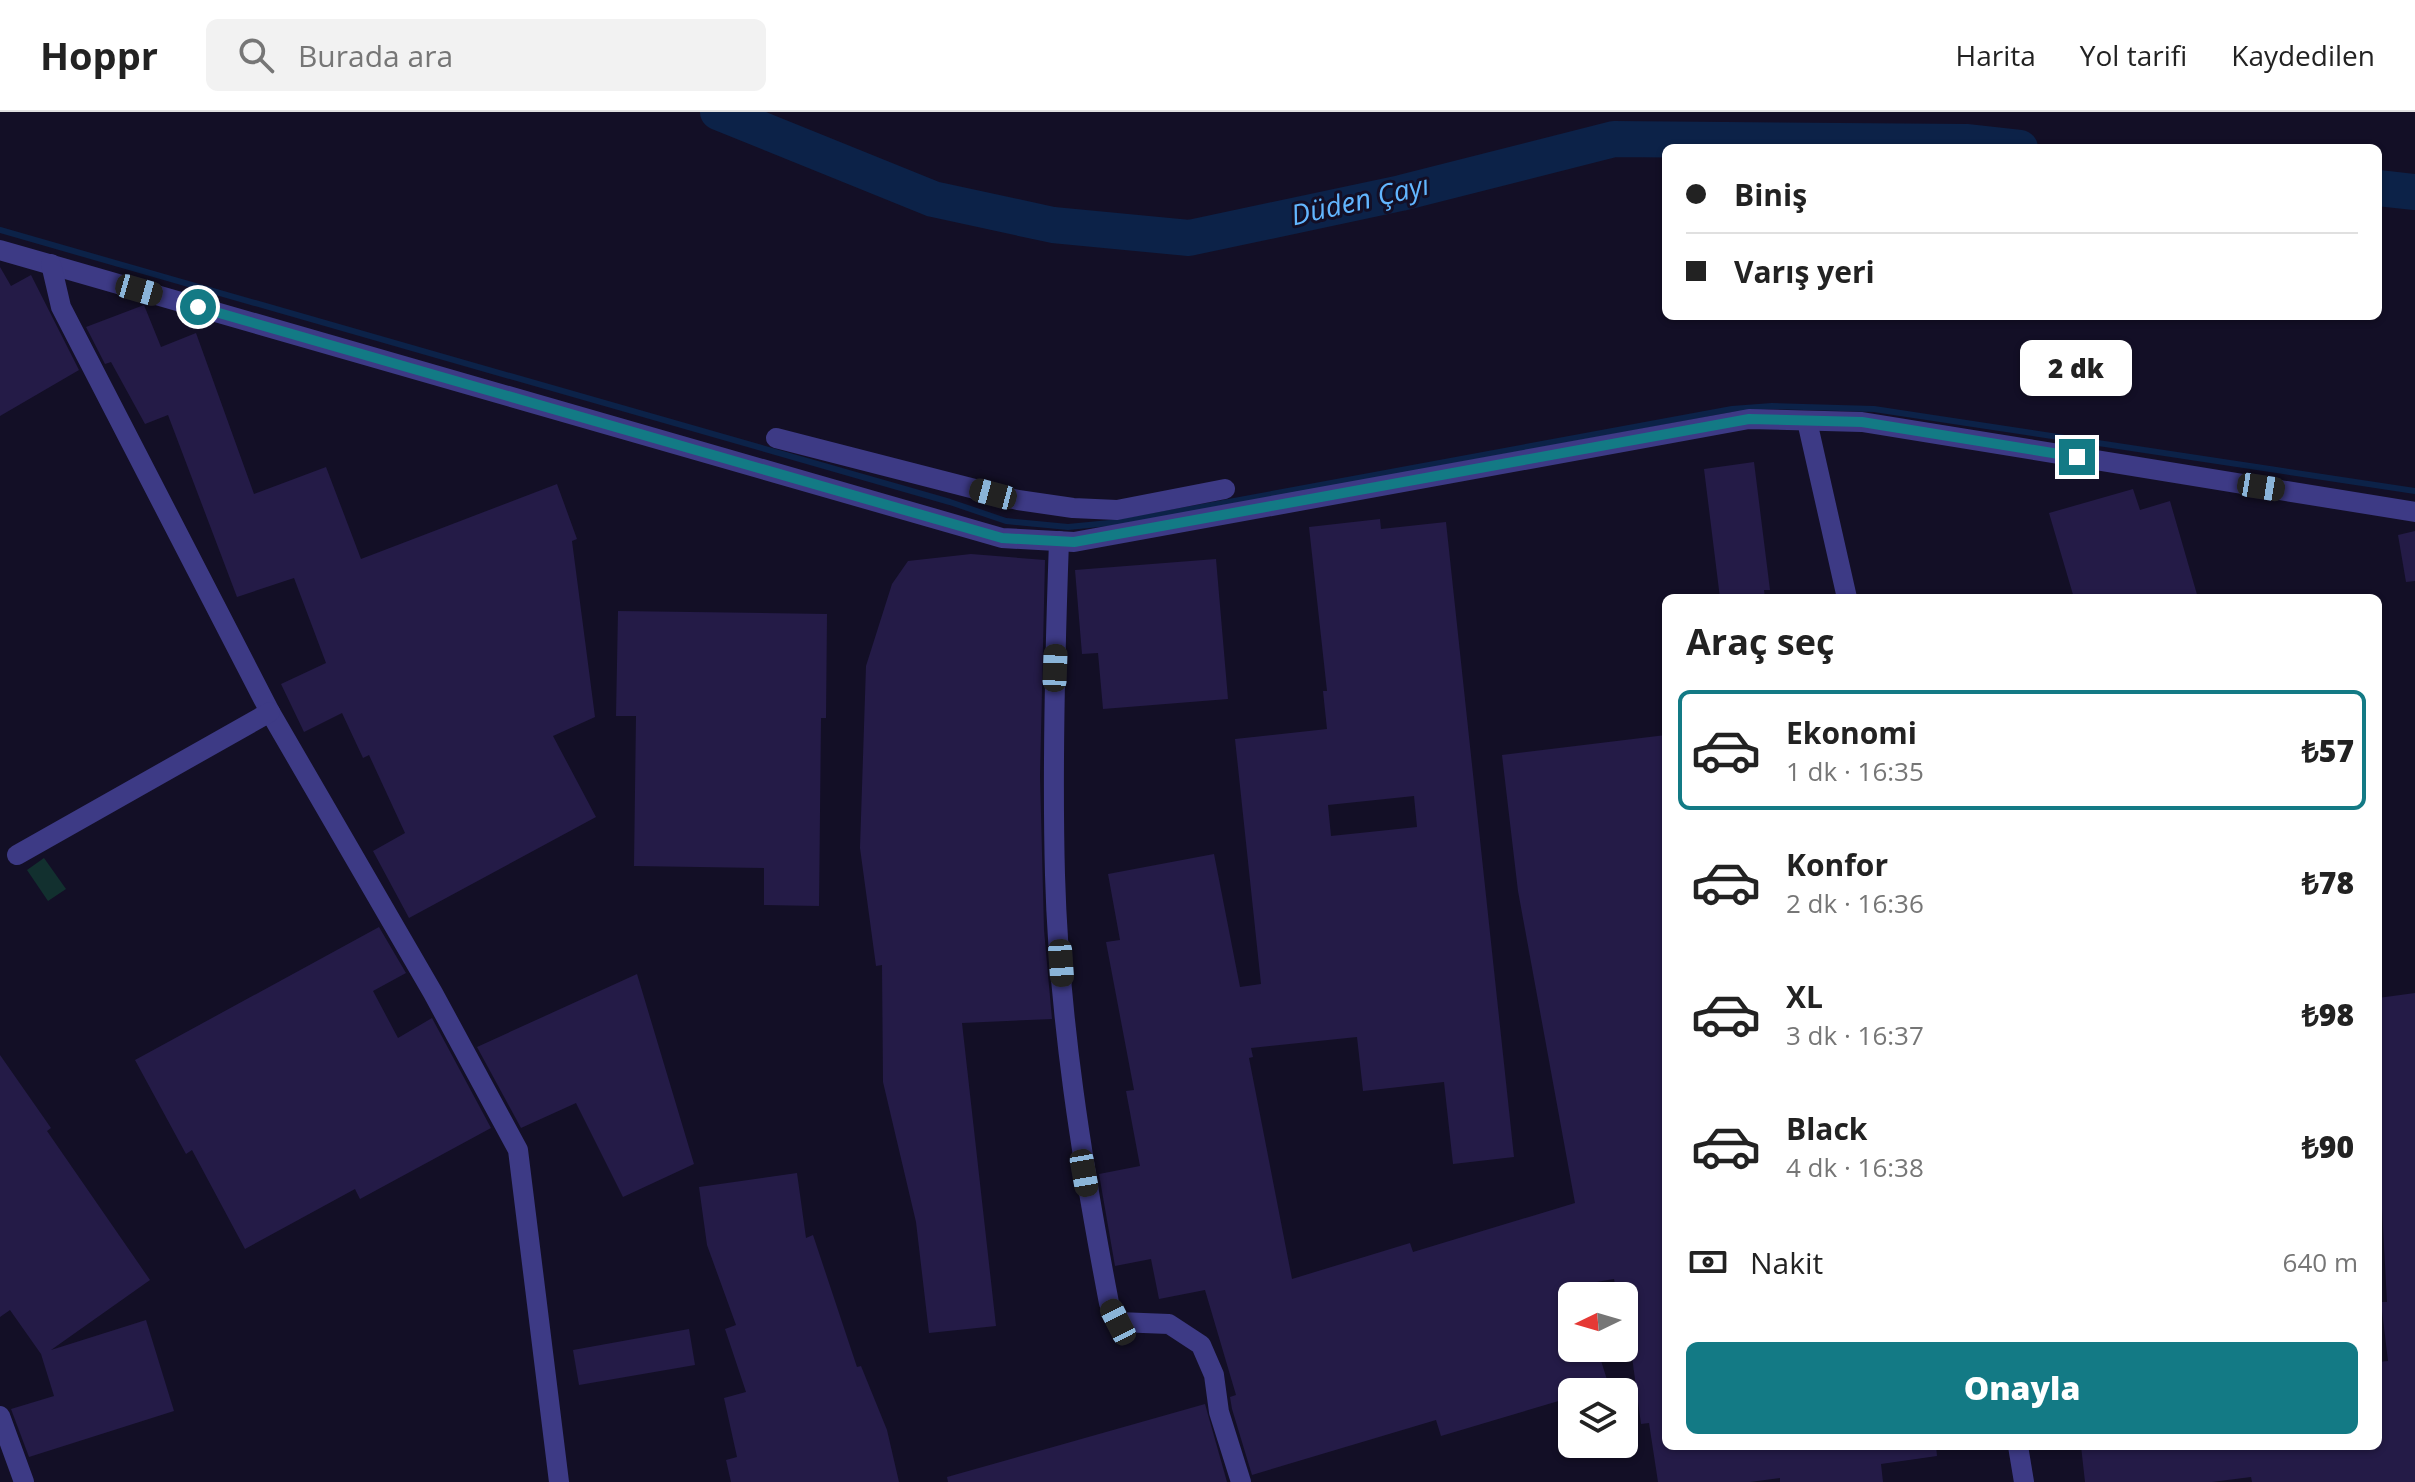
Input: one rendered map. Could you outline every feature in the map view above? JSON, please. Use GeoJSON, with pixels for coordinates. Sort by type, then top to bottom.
{"type":"FeatureCollection","features":[{"type":"Feature","properties":{"kind":"street"},"geometry":{"type":"LineString","coordinates":[[0,250],[1002,538],[1074,542],[1749,419],[1862,422],[2415,512]]}},
{"type":"Feature","properties":{"kind":"street"},"geometry":{"type":"LineString","coordinates":[[51,264],[61,307],[270,712],[433,993],[518,1150],[559,1482]]}},
{"type":"Feature","properties":{"kind":"street"},"geometry":{"type":"LineString","coordinates":[[1807,421],[1846,594]]}},
{"type":"Feature","properties":{"kind":"street"},"geometry":{"type":"LineString","coordinates":[[776,438],[891,473],[1018,500],[1084,509],[1117,510],[1225,489]]}},
{"type":"Feature","properties":{"kind":"street"},"geometry":{"type":"LineString","coordinates":[[882,502],[891,473]]}},
{"type":"Feature","properties":{"kind":"street"},"geometry":{"type":"LineString","coordinates":[[1059,541],[1054,700],[1056,892],[1063,992],[1084,1173],[1109,1303],[1118,1322],[1169,1324],[1201,1345],[1214,1375],[1219,1412],[1241,1482]]}},
{"type":"Feature","properties":{"kind":"street"},"geometry":{"type":"LineString","coordinates":[[17,855],[270,712]]}},
{"type":"Feature","properties":{"kind":"street"},"geometry":{"type":"LineString","coordinates":[[0,1416],[24,1482]]}},
{"type":"Feature","properties":{"kind":"street"},"geometry":{"type":"LineString","coordinates":[[2019,1450],[2024,1482]]}},
{"type":"Feature","properties":{"kind":"green space"},"geometry":{"type":"Polygon","coordinates":[[[44,858],[66,889],[48,901],[27,870],[44,858]]]}},
{"type":"Feature","properties":{"kind":"building"},"geometry":{"type":"Polygon","coordinates":[[[0,267],[11,286],[31,275],[79,370],[0,416],[0,267]]]}},
{"type":"Feature","properties":{"kind":"building"},"geometry":{"type":"Polygon","coordinates":[[[144,305],[161,347],[196,333],[254,494],[326,467],[361,559],[557,484],[577,539],[572,541],[595,717],[553,736],[596,817],[409,918],[373,851],[405,833],[369,755],[363,758],[342,713],[304,732],[281,684],[326,663],[294,578],[237,597],[168,415],[145,424],[111,362],[105,364],[86,327],[144,305]]]}},
{"type":"Feature","properties":{"kind":"building"},"geometry":{"type":"Polygon","coordinates":[[[1754,462],[1770,590],[1764,590],[1764,594],[1720,594],[1704,469],[1754,462]]]}},
{"type":"Feature","properties":{"kind":"building"},"geometry":{"type":"Polygon","coordinates":[[[2133,489],[2140,510],[2170,501],[2197,594],[2073,594],[2049,513],[2133,489]]]}},
{"type":"Feature","properties":{"kind":"building"},"geometry":{"type":"Polygon","coordinates":[[[1380,519],[1381,529],[1446,522],[1514,1157],[1453,1164],[1444,1082],[1363,1091],[1357,1037],[1251,1048],[1253,1057],[1249,1058],[1292,1279],[1410,1243],[1413,1252],[1575,1203],[1518,891],[1502,755],[1662,735],[1662,1450],[1936,1450],[1937,1456],[1881,1464],[1883,1482],[1780,1482],[1780,1478],[1750,1482],[1658,1482],[1649,1423],[1641,1424],[1638,1378],[1635,1378],[1633,1362],[1638,1362],[1638,1282],[1615,1282],[1614,1279],[1558,1282],[1558,1362],[1601,1362],[1606,1378],[1558,1378],[1558,1401],[1441,1436],[1436,1420],[1252,1475],[1232,1409],[1230,1397],[1236,1395],[1205,1290],[1159,1299],[1151,1259],[1115,1266],[1099,1174],[1140,1166],[1126,1091],[1134,1090],[1106,942],[1120,940],[1108,874],[1214,854],[1240,987],[1261,984],[1235,739],[1327,729],[1323,691],[1327,691],[1309,527],[1380,519]],[[1414,796],[1328,805],[1331,836],[1417,827],[1414,796]]]}},
{"type":"Feature","properties":{"kind":"building"},"geometry":{"type":"Polygon","coordinates":[[[2415,531],[2415,581],[2406,582],[2398,535],[2415,531]]]}},
{"type":"Feature","properties":{"kind":"building"},"geometry":{"type":"Polygon","coordinates":[[[971,554],[1045,560],[1040,776],[1044,930],[1052,1019],[962,1023],[996,1326],[929,1333],[916,1222],[883,1082],[882,965],[876,966],[860,848],[866,666],[892,584],[908,561],[971,554]]]}},
{"type":"Feature","properties":{"kind":"building"},"geometry":{"type":"Polygon","coordinates":[[[1216,559],[1228,699],[1103,709],[1098,653],[1082,654],[1075,570],[1216,559]]]}},
{"type":"Feature","properties":{"kind":"building"},"geometry":{"type":"Polygon","coordinates":[[[618,611],[827,614],[826,718],[821,718],[819,906],[764,905],[764,868],[634,866],[636,716],[616,716],[618,611]]]}},
{"type":"Feature","properties":{"kind":"building"},"geometry":{"type":"Polygon","coordinates":[[[379,927],[406,973],[373,991],[398,1038],[432,1018],[491,1128],[360,1199],[355,1189],[245,1249],[192,1150],[186,1154],[135,1060],[379,927]]]}},
{"type":"Feature","properties":{"kind":"building"},"geometry":{"type":"Polygon","coordinates":[[[637,974],[694,1164],[623,1197],[576,1103],[521,1128],[477,1047],[637,974]]]}},
{"type":"Feature","properties":{"kind":"building"},"geometry":{"type":"Polygon","coordinates":[[[2415,993],[2415,1482],[2252,1482],[2251,1477],[2212,1482],[2085,1482],[2081,1450],[2382,1450],[2382,1362],[2388,1361],[2382,1310],[2382,1302],[2387,1302],[2382,1209],[2382,997],[2415,993]]]}},
{"type":"Feature","properties":{"kind":"building"},"geometry":{"type":"Polygon","coordinates":[[[0,1055],[51,1128],[47,1131],[150,1280],[51,1350],[146,1320],[174,1411],[29,1457],[11,1409],[54,1396],[41,1354],[10,1310],[0,1317],[0,1055]]]}},
{"type":"Feature","properties":{"kind":"building"},"geometry":{"type":"Polygon","coordinates":[[[797,1173],[806,1238],[813,1235],[857,1367],[861,1366],[887,1430],[899,1482],[731,1482],[726,1460],[737,1457],[724,1398],[746,1392],[725,1329],[736,1325],[707,1245],[699,1187],[797,1173]]]}},
{"type":"Feature","properties":{"kind":"building"},"geometry":{"type":"Polygon","coordinates":[[[689,1329],[695,1365],[579,1385],[573,1350],[689,1329]]]}},
{"type":"Feature","properties":{"kind":"building"},"geometry":{"type":"Polygon","coordinates":[[[1205,1404],[1227,1482],[948,1482],[947,1477],[1205,1404]]]}},
{"type":"Feature","properties":{"kind":"waterway","name":"Düden Çayı"},"geometry":{"type":"LineString","coordinates":[[718,112],[933,199],[1053,225],[1189,238],[1401,193],[1614,139],[1984,144]]}},
{"type":"Feature","properties":{"kind":"waterway","name":"Düden Çayı"},"geometry":{"type":"LineString","coordinates":[[2382,188],[2415,192]]}},
{"type":"Feature","properties":{"kind":"waterway"},"geometry":{"type":"LineString","coordinates":[[0,230],[950,502],[1006,521],[1068,527],[1120,522],[1732,409],[1772,406],[1874,409],[2415,491]]}},
{"type":"Feature","properties":{"kind":"route"},"geometry":{"type":"LineString","coordinates":[[198,307],[1002,538],[1074,542],[1749,419],[1862,422],[2077,457]]}}]}
